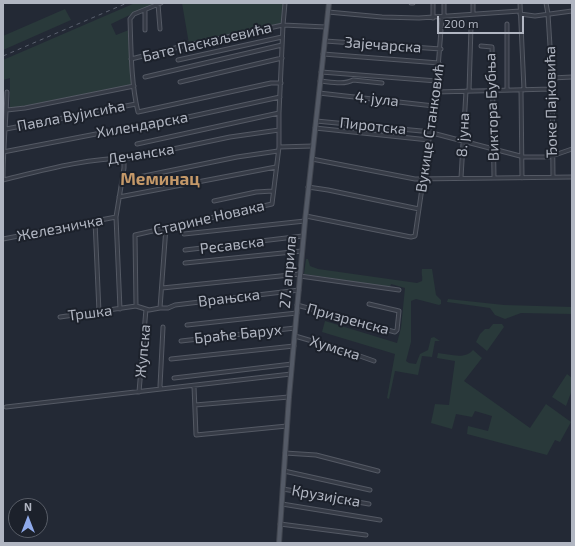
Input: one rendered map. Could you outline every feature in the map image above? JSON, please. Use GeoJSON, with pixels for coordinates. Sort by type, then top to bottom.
{"type":"FeatureCollection","features":[{"type":"Feature","properties":{"kind":"main road","name":"27. априла"},"geometry":{"type":"LineString","coordinates":[[280,543],[280,524],[294,336],[308,187],[329,3]]}},
{"type":"Feature","properties":{"kind":"street","name":"Бате Паскаљевића"},"geometry":{"type":"LineString","coordinates":[[131,59],[179,47],[283,25],[285,3]]}},
{"type":"Feature","properties":{"kind":"street"},"geometry":{"type":"LineString","coordinates":[[433,3],[433,18]]}},
{"type":"Feature","properties":{"kind":"street","name":"Вукице Станковић"},"geometry":{"type":"LineString","coordinates":[[305,219],[414,237],[416,235],[422,179],[429,139],[433,133],[431,128],[441,49],[444,3]]}},
{"type":"Feature","properties":{"kind":"street"},"geometry":{"type":"LineString","coordinates":[[473,3],[473,14]]}},
{"type":"Feature","properties":{"kind":"street"},"geometry":{"type":"LineString","coordinates":[[520,3],[522,178]]}},
{"type":"Feature","properties":{"kind":"street","name":"Ђоке Пајковића"},"geometry":{"type":"LineString","coordinates":[[546,3],[552,78],[553,177]]}},
{"type":"Feature","properties":{"kind":"street"},"geometry":{"type":"LineString","coordinates":[[160,29],[159,4],[134,14],[130,20],[131,59],[138,112],[271,83],[281,83]]}},
{"type":"Feature","properties":{"kind":"street"},"geometry":{"type":"LineString","coordinates":[[145,10],[145,30]]}},
{"type":"Feature","properties":{"kind":"street"},"geometry":{"type":"LineString","coordinates":[[328,12],[382,17],[433,18],[473,14],[520,13],[535,16],[572,11]]}},
{"type":"Feature","properties":{"kind":"street"},"geometry":{"type":"LineString","coordinates":[[507,24],[507,90]]}},
{"type":"Feature","properties":{"kind":"street"},"geometry":{"type":"LineString","coordinates":[[283,25],[326,27]]}},
{"type":"Feature","properties":{"kind":"street","name":"Старине Новака"},"geometry":{"type":"LineString","coordinates":[[136,306],[135,235],[272,204],[279,149],[283,25]]}},
{"type":"Feature","properties":{"kind":"street","name":"8. јуна"},"geometry":{"type":"LineString","coordinates":[[461,178],[471,27]]}},
{"type":"Feature","properties":{"kind":"street"},"geometry":{"type":"LineString","coordinates":[[178,60],[282,37]]}},
{"type":"Feature","properties":{"kind":"street","name":"Зајечарска"},"geometry":{"type":"LineString","coordinates":[[325,41],[441,49]]}},
{"type":"Feature","properties":{"kind":"street"},"geometry":{"type":"LineString","coordinates":[[145,77],[282,45]]}},
{"type":"Feature","properties":{"kind":"street","name":"Виктора Бубња"},"geometry":{"type":"LineString","coordinates":[[481,46],[492,46],[494,178]]}},
{"type":"Feature","properties":{"kind":"street"},"geometry":{"type":"LineString","coordinates":[[323,54],[439,64]]}},
{"type":"Feature","properties":{"kind":"street"},"geometry":{"type":"LineString","coordinates":[[180,82],[282,58]]}},
{"type":"Feature","properties":{"kind":"street"},"geometry":{"type":"LineString","coordinates":[[322,72],[437,81]]}},
{"type":"Feature","properties":{"kind":"street"},"geometry":{"type":"LineString","coordinates":[[552,78],[572,77]]}},
{"type":"Feature","properties":{"kind":"street"},"geometry":{"type":"LineString","coordinates":[[320,81],[349,83],[353,80],[382,83]]}},
{"type":"Feature","properties":{"kind":"street"},"geometry":{"type":"LineString","coordinates":[[7,110],[25,108],[134,86]]}},
{"type":"Feature","properties":{"kind":"street"},"geometry":{"type":"LineString","coordinates":[[436,92],[552,89]]}},
{"type":"Feature","properties":{"kind":"street","name":"Павла Вујисића"},"geometry":{"type":"LineString","coordinates":[[3,180],[3,152],[6,128],[7,92]]}},
{"type":"Feature","properties":{"kind":"street","name":"4. јула"},"geometry":{"type":"LineString","coordinates":[[319,93],[434,106]]}},
{"type":"Feature","properties":{"kind":"street","name":"Хилендарска"},"geometry":{"type":"LineString","coordinates":[[3,152],[127,128],[160,124],[280,97]]}},
{"type":"Feature","properties":{"kind":"street","name":"Павла Вујисића"},"geometry":{"type":"LineString","coordinates":[[6,128],[136,104]]}},
{"type":"Feature","properties":{"kind":"street"},"geometry":{"type":"LineString","coordinates":[[137,144],[279,113]]}},
{"type":"Feature","properties":{"kind":"street","name":"Пиротска"},"geometry":{"type":"LineString","coordinates":[[316,121],[433,133],[522,156],[553,156]]}},
{"type":"Feature","properties":{"kind":"street"},"geometry":{"type":"LineString","coordinates":[[315,128],[429,139],[433,133]]}},
{"type":"Feature","properties":{"kind":"street","name":"Дечанска"},"geometry":{"type":"LineString","coordinates":[[3,180],[96,161],[130,158],[230,137],[279,130]]}},
{"type":"Feature","properties":{"kind":"street"},"geometry":{"type":"LineString","coordinates":[[139,177],[279,149],[313,146]]}},
{"type":"Feature","properties":{"kind":"street"},"geometry":{"type":"LineString","coordinates":[[553,156],[572,149]]}},
{"type":"Feature","properties":{"kind":"street"},"geometry":{"type":"LineString","coordinates":[[120,309],[116,217],[124,168],[124,158]]}},
{"type":"Feature","properties":{"kind":"street"},"geometry":{"type":"LineString","coordinates":[[312,158],[412,179],[572,177]]}},
{"type":"Feature","properties":{"kind":"street"},"geometry":{"type":"LineString","coordinates":[[119,197],[276,167]]}},
{"type":"Feature","properties":{"kind":"street"},"geometry":{"type":"LineString","coordinates":[[308,187],[419,209]]}},
{"type":"Feature","properties":{"kind":"street"},"geometry":{"type":"LineString","coordinates":[[214,201],[256,192],[273,191]]}},
{"type":"Feature","properties":{"kind":"street","name":"Железничка"},"geometry":{"type":"LineString","coordinates":[[3,239],[116,217]]}},
{"type":"Feature","properties":{"kind":"street"},"geometry":{"type":"LineString","coordinates":[[184,234],[305,219]]}},
{"type":"Feature","properties":{"kind":"street"},"geometry":{"type":"LineString","coordinates":[[95,221],[99,312]]}},
{"type":"Feature","properties":{"kind":"street"},"geometry":{"type":"LineString","coordinates":[[160,308],[166,227]]}},
{"type":"Feature","properties":{"kind":"street","name":"Ресавска"},"geometry":{"type":"LineString","coordinates":[[185,250],[304,236]]}},
{"type":"Feature","properties":{"kind":"street"},"geometry":{"type":"LineString","coordinates":[[184,263],[302,251]]}},
{"type":"Feature","properties":{"kind":"street"},"geometry":{"type":"LineString","coordinates":[[162,288],[300,275],[399,290]]}},
{"type":"Feature","properties":{"kind":"street","name":"Врањска"},"geometry":{"type":"LineString","coordinates":[[146,309],[154,310],[175,305],[299,290]]}},
{"type":"Feature","properties":{"kind":"street","name":"Призренска"},"geometry":{"type":"LineString","coordinates":[[297,305],[396,331],[398,329],[399,311],[369,304]]}},
{"type":"Feature","properties":{"kind":"street"},"geometry":{"type":"LineString","coordinates":[[136,306],[146,309]]}},
{"type":"Feature","properties":{"kind":"street","name":"Тршка"},"geometry":{"type":"LineString","coordinates":[[60,317],[136,306]]}},
{"type":"Feature","properties":{"kind":"street","name":"Жупска"},"geometry":{"type":"LineString","coordinates":[[139,392],[146,309]]}},
{"type":"Feature","properties":{"kind":"street"},"geometry":{"type":"LineString","coordinates":[[187,325],[297,313]]}},
{"type":"Feature","properties":{"kind":"street"},"geometry":{"type":"LineString","coordinates":[[161,389],[163,327]]}},
{"type":"Feature","properties":{"kind":"street","name":"Браће Барух"},"geometry":{"type":"LineString","coordinates":[[181,341],[295,328]]}},
{"type":"Feature","properties":{"kind":"street","name":"Хумска"},"geometry":{"type":"LineString","coordinates":[[294,336],[343,350],[374,361]]}},
{"type":"Feature","properties":{"kind":"street"},"geometry":{"type":"LineString","coordinates":[[171,359],[294,346]]}},
{"type":"Feature","properties":{"kind":"street"},"geometry":{"type":"LineString","coordinates":[[174,378],[292,364]]}},
{"type":"Feature","properties":{"kind":"street"},"geometry":{"type":"LineString","coordinates":[[6,407],[291,374]]}},
{"type":"Feature","properties":{"kind":"street"},"geometry":{"type":"LineString","coordinates":[[194,386],[196,435],[287,426]]}},
{"type":"Feature","properties":{"kind":"street"},"geometry":{"type":"LineString","coordinates":[[195,405],[289,397]]}},
{"type":"Feature","properties":{"kind":"street"},"geometry":{"type":"LineString","coordinates":[[285,453],[316,454],[378,471]]}},
{"type":"Feature","properties":{"kind":"street"},"geometry":{"type":"LineString","coordinates":[[284,471],[370,490]]}},
{"type":"Feature","properties":{"kind":"street","name":"Крузијска"},"geometry":{"type":"LineString","coordinates":[[283,489],[370,504]]}},
{"type":"Feature","properties":{"kind":"street"},"geometry":{"type":"LineString","coordinates":[[282,504],[380,520]]}},
{"type":"Feature","properties":{"kind":"street"},"geometry":{"type":"LineString","coordinates":[[280,524],[366,535]]}},
{"type":"Feature","properties":{"kind":"shaded area"},"geometry":{"type":"Polygon","coordinates":[[[135,3],[155,3],[111,24],[116,35],[129,30],[132,84],[129,86],[10,108],[10,78],[3,80],[3,60],[135,3]]]}},
{"type":"Feature","properties":{"kind":"shaded area"},"geometry":{"type":"Polygon","coordinates":[[[182,3],[282,3],[282,24],[189,44],[182,3]]]}},
{"type":"Feature","properties":{"kind":"shaded area"},"geometry":{"type":"Polygon","coordinates":[[[65,9],[71,20],[3,50],[3,36],[65,9]]]}},
{"type":"Feature","properties":{"kind":"shaded area"},"geometry":{"type":"Polygon","coordinates":[[[306,259],[308,259],[310,266],[318,269],[417,283],[422,281],[422,269],[432,269],[436,295],[441,300],[441,304],[439,305],[416,299],[411,301],[411,342],[406,361],[416,364],[420,354],[428,350],[431,338],[434,337],[440,341],[435,341],[432,357],[422,356],[418,375],[395,371],[389,399],[387,398],[395,354],[322,332],[325,321],[397,343],[401,328],[405,288],[391,284],[390,287],[304,274],[306,259]]]}},
{"type":"Feature","properties":{"kind":"shaded area"},"geometry":{"type":"Polygon","coordinates":[[[448,299],[504,305],[572,307],[572,314],[521,313],[505,319],[495,315],[490,308],[447,302],[448,299]]]}},
{"type":"Feature","properties":{"kind":"shaded area"},"geometry":{"type":"Polygon","coordinates":[[[493,324],[502,324],[504,327],[487,351],[476,342],[480,334],[485,329],[489,329],[493,324]]]}},
{"type":"Feature","properties":{"kind":"shaded area"},"geometry":{"type":"Polygon","coordinates":[[[473,350],[482,358],[464,381],[530,428],[546,404],[571,422],[560,442],[555,440],[547,455],[467,434],[468,426],[488,431],[492,416],[475,411],[472,417],[456,414],[452,429],[431,423],[435,404],[449,405],[455,361],[437,358],[438,353],[461,356],[470,353],[473,350]]]}},
{"type":"Feature","properties":{"kind":"shaded area"},"geometry":{"type":"Polygon","coordinates":[[[567,374],[572,378],[572,390],[566,406],[552,397],[567,374]]]}},
{"type":"Feature","properties":{"kind":"railway"},"geometry":{"type":"LineString","coordinates":[[3,56],[127,3]]}},
{"type":"Feature","properties":{"kind":"district","name":"Меминац"},"geometry":{"type":"Point","coordinates":[160,179]}}]}
